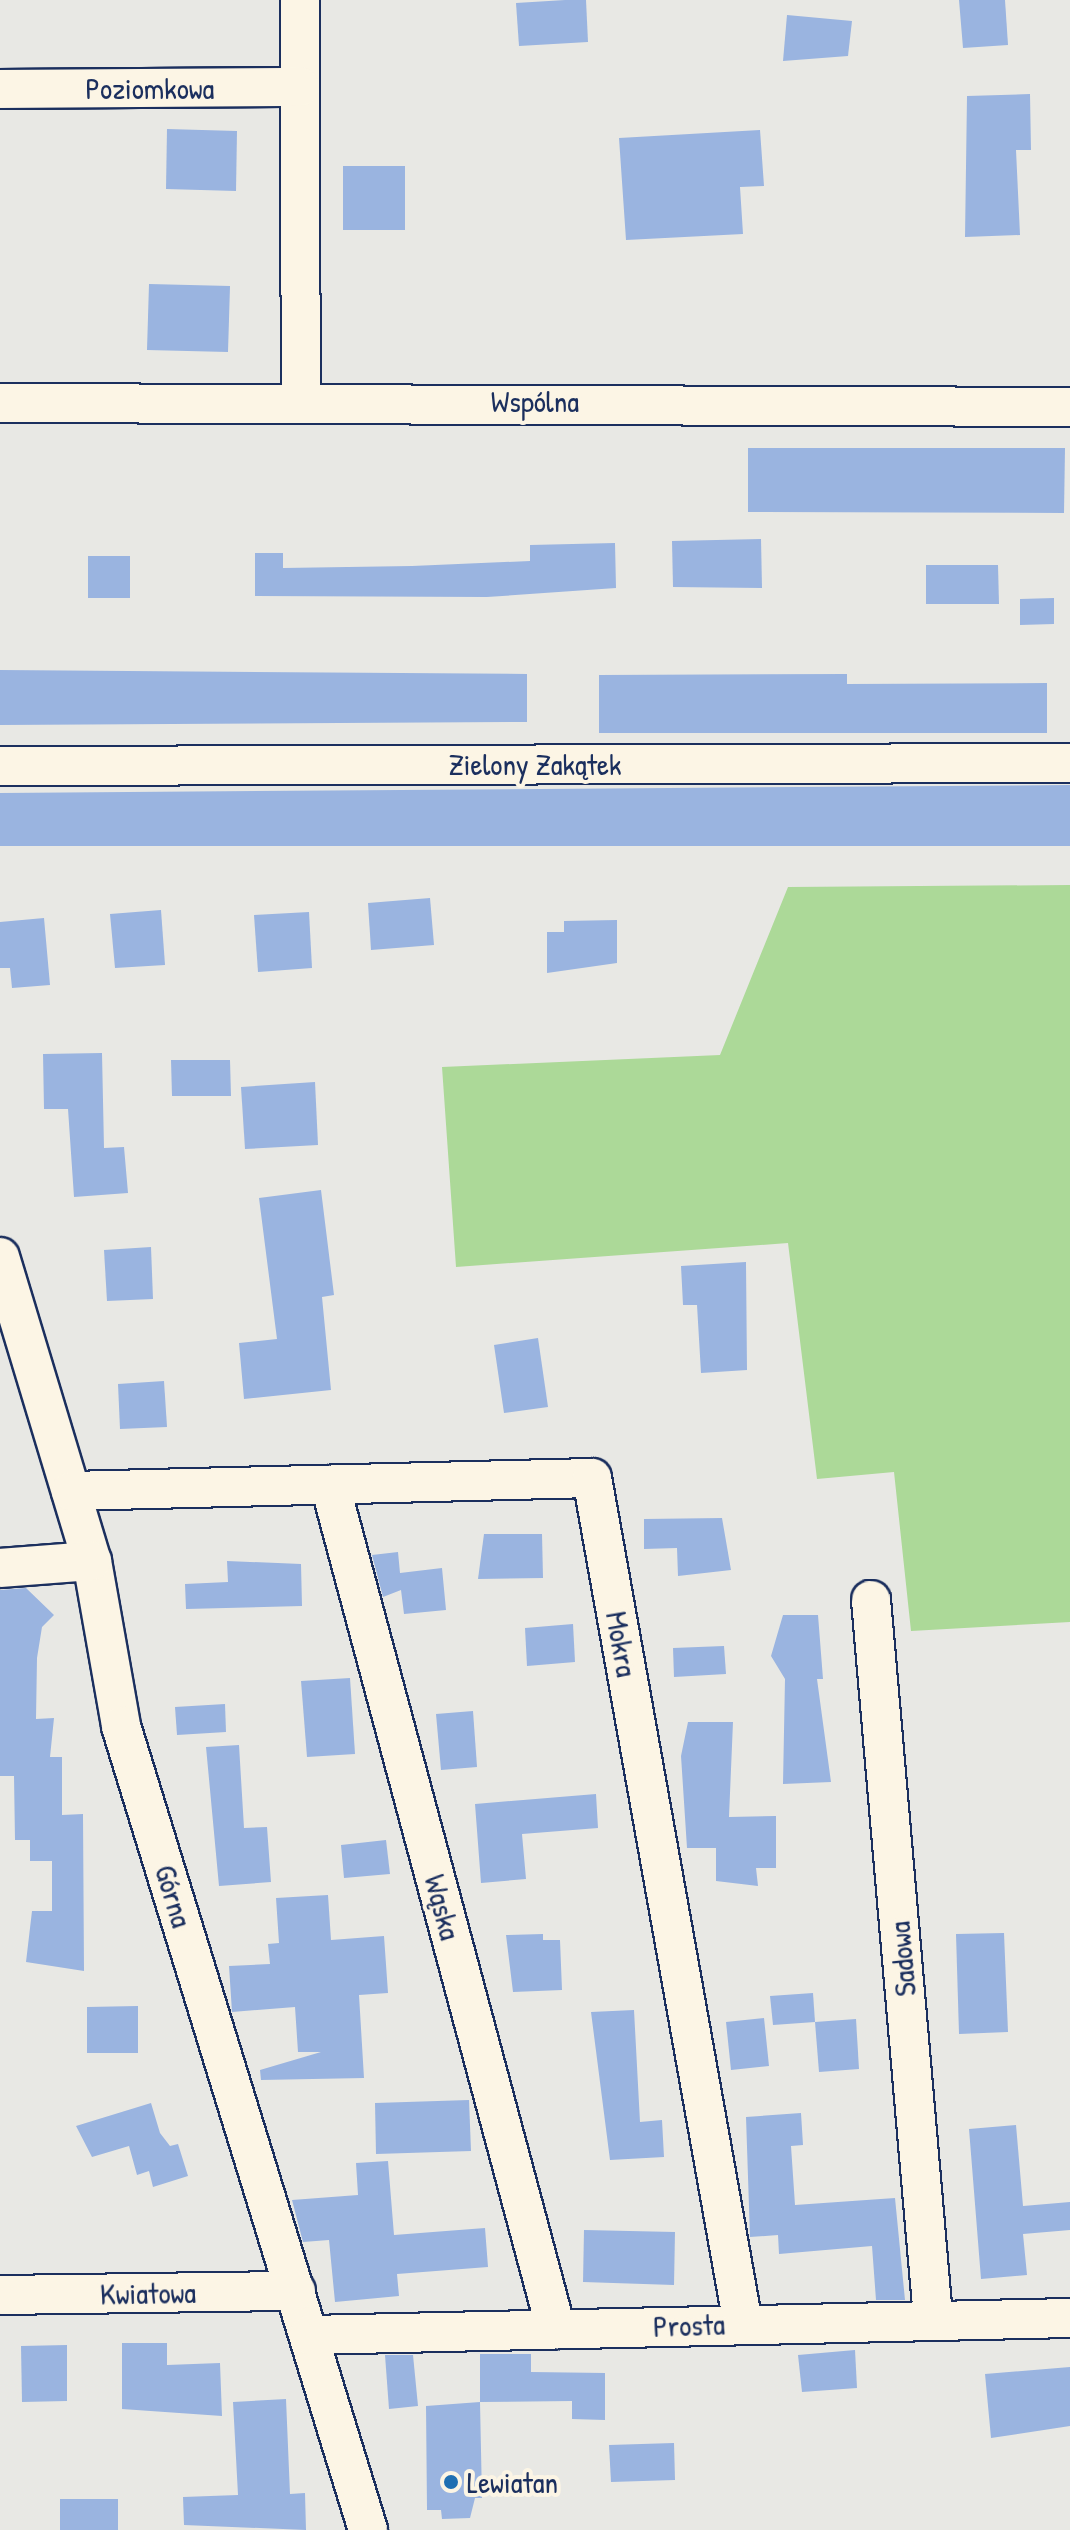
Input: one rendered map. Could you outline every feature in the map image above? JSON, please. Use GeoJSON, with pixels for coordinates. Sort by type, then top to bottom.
{"type":"FeatureCollection","features":[{"type":"Feature","properties":{"kind":"street"},"geometry":{"type":"LineString","coordinates":[[300,0],[301,400]]}},
{"type":"Feature","properties":{"kind":"street","name":"Poziomkowa"},"geometry":{"type":"LineString","coordinates":[[0,89],[300,87]]}},
{"type":"Feature","properties":{"kind":"street","name":"Wspólna"},"geometry":{"type":"LineString","coordinates":[[0,403],[301,400],[1070,407]]}},
{"type":"Feature","properties":{"kind":"street","name":"Zielony Zakątek"},"geometry":{"type":"LineString","coordinates":[[0,766],[1070,763]]}},
{"type":"Feature","properties":{"kind":"street","name":"Górna"},"geometry":{"type":"LineString","coordinates":[[0,1257],[92,1561],[121,1726],[368,2530]]}},
{"type":"Feature","properties":{"kind":"street","name":"Mokra"},"geometry":{"type":"LineString","coordinates":[[71,1491],[592,1478],[743,2324]]}},
{"type":"Feature","properties":{"kind":"street","name":"Wąska"},"geometry":{"type":"LineString","coordinates":[[330,1485],[556,2329]]}},
{"type":"Feature","properties":{"kind":"street"},"geometry":{"type":"LineString","coordinates":[[0,1568],[92,1561]]}},
{"type":"Feature","properties":{"kind":"street","name":"Sadowa"},"geometry":{"type":"LineString","coordinates":[[871,1600],[933,2318]]}},
{"type":"Feature","properties":{"kind":"street","name":"Kwiatowa"},"geometry":{"type":"LineString","coordinates":[[0,2295],[296,2291]]}},
{"type":"Feature","properties":{"kind":"street","name":"Prosta"},"geometry":{"type":"LineString","coordinates":[[309,2335],[933,2318],[1070,2318]]}},
{"type":"Feature","properties":{"kind":"green space"},"geometry":{"type":"Polygon","coordinates":[[[1070,885],[1070,1622],[911,1631],[894,1472],[817,1479],[788,1243],[456,1267],[442,1067],[720,1055],[788,887],[1070,885]]]}},
{"type":"Feature","properties":{"kind":"building"},"geometry":{"type":"Polygon","coordinates":[[[586,0],[588,42],[519,46],[516,3],[586,0]]]}},
{"type":"Feature","properties":{"kind":"building"},"geometry":{"type":"Polygon","coordinates":[[[959,0],[1005,0],[1008,45],[963,48],[959,0]]]}},
{"type":"Feature","properties":{"kind":"building"},"geometry":{"type":"Polygon","coordinates":[[[787,15],[852,21],[848,56],[783,61],[787,15]]]}},
{"type":"Feature","properties":{"kind":"building"},"geometry":{"type":"Polygon","coordinates":[[[1030,94],[1031,150],[1016,150],[1020,235],[965,237],[967,96],[1030,94]]]}},
{"type":"Feature","properties":{"kind":"building"},"geometry":{"type":"Polygon","coordinates":[[[167,129],[237,131],[236,191],[166,189],[167,129]]]}},
{"type":"Feature","properties":{"kind":"building"},"geometry":{"type":"Polygon","coordinates":[[[760,130],[764,186],[740,187],[743,234],[626,240],[619,138],[760,130]]]}},
{"type":"Feature","properties":{"kind":"building"},"geometry":{"type":"Polygon","coordinates":[[[343,166],[405,166],[405,230],[343,230],[343,166]]]}},
{"type":"Feature","properties":{"kind":"building"},"geometry":{"type":"Polygon","coordinates":[[[149,284],[230,286],[228,352],[147,350],[149,284]]]}},
{"type":"Feature","properties":{"kind":"building"},"geometry":{"type":"Polygon","coordinates":[[[748,448],[1065,448],[1064,513],[748,512],[748,448]]]}},
{"type":"Feature","properties":{"kind":"building"},"geometry":{"type":"Polygon","coordinates":[[[761,539],[762,588],[673,587],[672,541],[761,539]]]}},
{"type":"Feature","properties":{"kind":"building"},"geometry":{"type":"Polygon","coordinates":[[[615,543],[616,588],[487,597],[255,596],[255,553],[283,553],[283,568],[412,566],[530,561],[530,545],[615,543]]]}},
{"type":"Feature","properties":{"kind":"building"},"geometry":{"type":"Polygon","coordinates":[[[88,556],[130,556],[130,598],[88,598],[88,556]]]}},
{"type":"Feature","properties":{"kind":"building"},"geometry":{"type":"Polygon","coordinates":[[[926,565],[998,565],[999,604],[926,604],[926,565]]]}},
{"type":"Feature","properties":{"kind":"building"},"geometry":{"type":"Polygon","coordinates":[[[1054,598],[1054,624],[1020,625],[1020,599],[1054,598]]]}},
{"type":"Feature","properties":{"kind":"building"},"geometry":{"type":"Polygon","coordinates":[[[0,670],[527,674],[527,722],[0,725],[0,670]]]}},
{"type":"Feature","properties":{"kind":"building"},"geometry":{"type":"Polygon","coordinates":[[[847,674],[847,684],[1047,683],[1047,733],[599,733],[599,675],[847,674]]]}},
{"type":"Feature","properties":{"kind":"building"},"geometry":{"type":"Polygon","coordinates":[[[1070,785],[1070,846],[0,846],[0,793],[1070,785]]]}},
{"type":"Feature","properties":{"kind":"building"},"geometry":{"type":"Polygon","coordinates":[[[430,898],[434,945],[371,950],[368,903],[430,898]]]}},
{"type":"Feature","properties":{"kind":"building"},"geometry":{"type":"Polygon","coordinates":[[[161,910],[165,965],[115,968],[110,914],[161,910]]]}},
{"type":"Feature","properties":{"kind":"building"},"geometry":{"type":"Polygon","coordinates":[[[309,912],[312,968],[258,972],[254,915],[309,912]]]}},
{"type":"Feature","properties":{"kind":"building"},"geometry":{"type":"Polygon","coordinates":[[[44,918],[50,985],[12,988],[10,968],[0,968],[0,922],[44,918]]]}},
{"type":"Feature","properties":{"kind":"building"},"geometry":{"type":"Polygon","coordinates":[[[617,920],[617,963],[547,973],[547,932],[564,932],[564,921],[617,920]]]}},
{"type":"Feature","properties":{"kind":"building"},"geometry":{"type":"Polygon","coordinates":[[[102,1053],[104,1148],[124,1147],[128,1193],[74,1197],[68,1109],[44,1109],[43,1054],[102,1053]]]}},
{"type":"Feature","properties":{"kind":"building"},"geometry":{"type":"Polygon","coordinates":[[[171,1060],[230,1060],[231,1096],[172,1096],[171,1060]]]}},
{"type":"Feature","properties":{"kind":"building"},"geometry":{"type":"Polygon","coordinates":[[[315,1082],[318,1145],[245,1149],[241,1087],[315,1082]]]}},
{"type":"Feature","properties":{"kind":"building"},"geometry":{"type":"Polygon","coordinates":[[[321,1190],[334,1295],[322,1297],[331,1390],[244,1399],[239,1343],[277,1339],[259,1198],[321,1190]]]}},
{"type":"Feature","properties":{"kind":"building"},"geometry":{"type":"Polygon","coordinates":[[[151,1247],[153,1299],[107,1301],[104,1250],[151,1247]]]}},
{"type":"Feature","properties":{"kind":"building"},"geometry":{"type":"Polygon","coordinates":[[[746,1262],[747,1370],[701,1373],[697,1305],[683,1305],[681,1266],[746,1262]]]}},
{"type":"Feature","properties":{"kind":"building"},"geometry":{"type":"Polygon","coordinates":[[[538,1338],[548,1407],[504,1413],[494,1345],[538,1338]]]}},
{"type":"Feature","properties":{"kind":"building"},"geometry":{"type":"Polygon","coordinates":[[[164,1381],[167,1427],[120,1429],[118,1384],[164,1381]]]}},
{"type":"Feature","properties":{"kind":"building"},"geometry":{"type":"Polygon","coordinates":[[[722,1518],[731,1570],[678,1576],[677,1548],[644,1549],[644,1519],[722,1518]]]}},
{"type":"Feature","properties":{"kind":"building"},"geometry":{"type":"Polygon","coordinates":[[[484,1534],[542,1534],[543,1578],[478,1579],[484,1534]]]}},
{"type":"Feature","properties":{"kind":"building"},"geometry":{"type":"Polygon","coordinates":[[[398,1552],[400,1573],[442,1568],[446,1610],[404,1614],[401,1590],[383,1597],[372,1555],[398,1552]]]}},
{"type":"Feature","properties":{"kind":"building"},"geometry":{"type":"Polygon","coordinates":[[[227,1561],[301,1564],[302,1606],[186,1609],[185,1584],[228,1582],[227,1561]]]}},
{"type":"Feature","properties":{"kind":"building"},"geometry":{"type":"Polygon","coordinates":[[[26,1588],[54,1615],[42,1627],[37,1658],[36,1719],[54,1718],[50,1757],[62,1757],[62,1815],[83,1814],[84,1971],[26,1962],[32,1911],[52,1911],[52,1861],[30,1861],[30,1840],[15,1840],[14,1776],[0,1776],[0,1590],[26,1588]]]}},
{"type":"Feature","properties":{"kind":"building"},"geometry":{"type":"Polygon","coordinates":[[[783,1615],[818,1615],[823,1679],[817,1679],[831,1782],[783,1784],[785,1679],[771,1656],[783,1615]]]}},
{"type":"Feature","properties":{"kind":"building"},"geometry":{"type":"Polygon","coordinates":[[[573,1624],[575,1662],[527,1666],[525,1628],[573,1624]]]}},
{"type":"Feature","properties":{"kind":"building"},"geometry":{"type":"Polygon","coordinates":[[[724,1646],[726,1674],[674,1677],[673,1648],[724,1646]]]}},
{"type":"Feature","properties":{"kind":"building"},"geometry":{"type":"Polygon","coordinates":[[[350,1678],[355,1754],[307,1757],[301,1681],[350,1678]]]}},
{"type":"Feature","properties":{"kind":"building"},"geometry":{"type":"Polygon","coordinates":[[[225,1704],[226,1732],[177,1735],[175,1707],[225,1704]]]}},
{"type":"Feature","properties":{"kind":"building"},"geometry":{"type":"Polygon","coordinates":[[[473,1711],[477,1767],[441,1770],[436,1714],[473,1711]]]}},
{"type":"Feature","properties":{"kind":"building"},"geometry":{"type":"Polygon","coordinates":[[[688,1722],[733,1722],[729,1817],[776,1816],[776,1868],[756,1868],[758,1886],[716,1881],[716,1848],[687,1848],[681,1756],[688,1722]]]}},
{"type":"Feature","properties":{"kind":"building"},"geometry":{"type":"Polygon","coordinates":[[[239,1745],[244,1828],[267,1827],[271,1882],[219,1886],[206,1747],[239,1745]]]}},
{"type":"Feature","properties":{"kind":"building"},"geometry":{"type":"Polygon","coordinates":[[[596,1794],[598,1828],[522,1834],[526,1879],[481,1883],[475,1804],[596,1794]]]}},
{"type":"Feature","properties":{"kind":"building"},"geometry":{"type":"Polygon","coordinates":[[[386,1840],[390,1874],[344,1878],[341,1845],[386,1840]]]}},
{"type":"Feature","properties":{"kind":"building"},"geometry":{"type":"Polygon","coordinates":[[[328,1895],[331,1940],[384,1936],[388,1993],[359,1995],[364,2078],[261,2080],[260,2070],[321,2052],[298,2052],[295,2007],[232,2012],[229,1966],[270,1964],[268,1944],[279,1943],[276,1898],[328,1895]]]}},
{"type":"Feature","properties":{"kind":"building"},"geometry":{"type":"Polygon","coordinates":[[[1004,1933],[1008,2032],[959,2034],[956,1934],[1004,1933]]]}},
{"type":"Feature","properties":{"kind":"building"},"geometry":{"type":"Polygon","coordinates":[[[543,1934],[543,1940],[560,1940],[562,1990],[513,1992],[506,1935],[543,1934]]]}},
{"type":"Feature","properties":{"kind":"building"},"geometry":{"type":"Polygon","coordinates":[[[813,1993],[815,2022],[773,2025],[770,1996],[813,1993]]]}},
{"type":"Feature","properties":{"kind":"building"},"geometry":{"type":"Polygon","coordinates":[[[138,2006],[138,2053],[87,2053],[87,2007],[138,2006]]]}},
{"type":"Feature","properties":{"kind":"building"},"geometry":{"type":"Polygon","coordinates":[[[634,2010],[640,2122],[662,2120],[664,2157],[610,2160],[591,2012],[634,2010]]]}},
{"type":"Feature","properties":{"kind":"building"},"geometry":{"type":"Polygon","coordinates":[[[764,2018],[769,2066],[731,2070],[726,2022],[764,2018]]]}},
{"type":"Feature","properties":{"kind":"building"},"geometry":{"type":"Polygon","coordinates":[[[856,2019],[859,2069],[819,2072],[815,2022],[856,2019]]]}},
{"type":"Feature","properties":{"kind":"building"},"geometry":{"type":"Polygon","coordinates":[[[469,2100],[471,2151],[376,2154],[375,2103],[469,2100]]]}},
{"type":"Feature","properties":{"kind":"building"},"geometry":{"type":"Polygon","coordinates":[[[151,2103],[160,2133],[170,2146],[178,2144],[188,2176],[153,2187],[149,2171],[137,2175],[129,2146],[92,2157],[76,2126],[151,2103]]]}},
{"type":"Feature","properties":{"kind":"building"},"geometry":{"type":"Polygon","coordinates":[[[801,2113],[803,2145],[791,2146],[795,2205],[895,2198],[905,2300],[876,2300],[872,2246],[779,2254],[778,2235],[750,2237],[746,2117],[801,2113]]]}},
{"type":"Feature","properties":{"kind":"building"},"geometry":{"type":"Polygon","coordinates":[[[1016,2125],[1023,2206],[1070,2202],[1070,2230],[1023,2234],[1027,2275],[981,2279],[969,2129],[1016,2125]]]}},
{"type":"Feature","properties":{"kind":"building"},"geometry":{"type":"Polygon","coordinates":[[[388,2161],[394,2235],[485,2228],[488,2267],[397,2274],[399,2296],[335,2302],[329,2240],[303,2242],[292,2200],[358,2195],[356,2163],[388,2161]]]}},
{"type":"Feature","properties":{"kind":"building"},"geometry":{"type":"Polygon","coordinates":[[[584,2230],[675,2232],[674,2285],[583,2282],[584,2230]]]}},
{"type":"Feature","properties":{"kind":"building"},"geometry":{"type":"Polygon","coordinates":[[[122,2343],[167,2343],[167,2365],[220,2363],[222,2416],[122,2409],[122,2343]]]}},
{"type":"Feature","properties":{"kind":"building"},"geometry":{"type":"Polygon","coordinates":[[[67,2345],[67,2401],[22,2402],[21,2346],[67,2345]]]}},
{"type":"Feature","properties":{"kind":"building"},"geometry":{"type":"Polygon","coordinates":[[[855,2350],[857,2388],[802,2392],[798,2355],[855,2350]]]}},
{"type":"Feature","properties":{"kind":"building"},"geometry":{"type":"Polygon","coordinates":[[[480,2354],[531,2354],[531,2372],[605,2373],[605,2420],[572,2419],[572,2401],[480,2402],[480,2354]]]}},
{"type":"Feature","properties":{"kind":"building"},"geometry":{"type":"Polygon","coordinates":[[[385,2355],[413,2355],[418,2406],[389,2409],[385,2355]]]}},
{"type":"Feature","properties":{"kind":"building"},"geometry":{"type":"Polygon","coordinates":[[[1070,2367],[1070,2426],[991,2438],[985,2374],[1070,2367]]]}},
{"type":"Feature","properties":{"kind":"building"},"geometry":{"type":"Polygon","coordinates":[[[286,2399],[290,2494],[305,2493],[306,2530],[184,2525],[183,2497],[238,2495],[233,2402],[286,2399]]]}},
{"type":"Feature","properties":{"kind":"building"},"geometry":{"type":"Polygon","coordinates":[[[480,2402],[482,2498],[475,2498],[470,2518],[442,2519],[441,2510],[427,2510],[426,2406],[480,2402]]]}},
{"type":"Feature","properties":{"kind":"building"},"geometry":{"type":"Polygon","coordinates":[[[674,2443],[675,2480],[611,2482],[609,2445],[674,2443]]]}},
{"type":"Feature","properties":{"kind":"building"},"geometry":{"type":"Polygon","coordinates":[[[60,2499],[118,2499],[118,2530],[60,2530],[60,2499]]]}},
{"type":"Feature","properties":{"kind":"place","name":"Lewiatan"},"geometry":{"type":"Point","coordinates":[451,2482]}}]}
